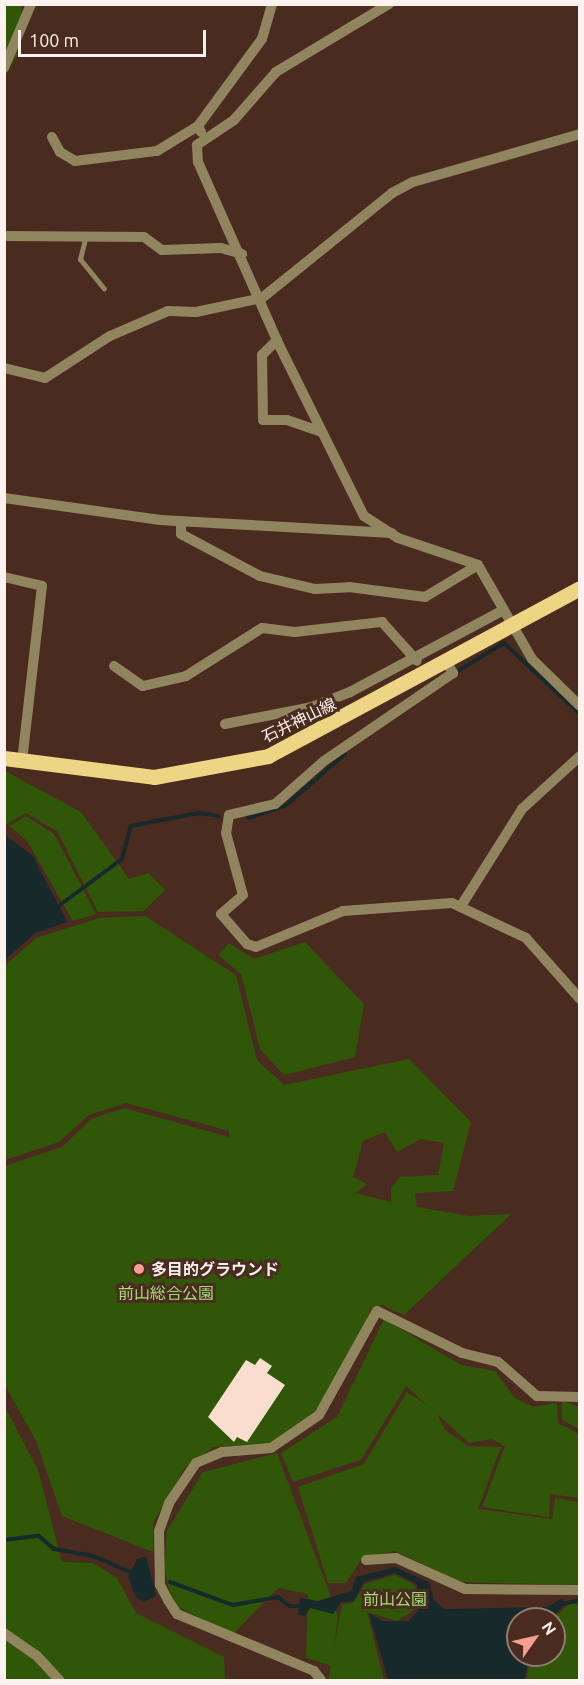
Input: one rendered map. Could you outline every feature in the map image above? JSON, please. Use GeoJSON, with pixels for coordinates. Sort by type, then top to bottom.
{"type":"FeatureCollection","features":[{"type":"Feature","properties":{"kind":"main road","name":"石井神山線"},"geometry":{"type":"LineString","coordinates":[[4,758],[154,777],[268,756],[447,663],[579,588]]}},
{"type":"Feature","properties":{"kind":"street"},"geometry":{"type":"LineString","coordinates":[[4,68],[31,4]]}},
{"type":"Feature","properties":{"kind":"street"},"geometry":{"type":"LineString","coordinates":[[52,137],[60,152],[75,161],[157,151],[198,126],[262,39],[272,4]]}},
{"type":"Feature","properties":{"kind":"street"},"geometry":{"type":"LineString","coordinates":[[390,4],[276,72],[234,120],[204,138],[197,145],[198,162],[262,298],[277,340],[364,516],[394,534],[478,565],[510,627],[532,659],[579,706]]}},
{"type":"Feature","properties":{"kind":"street"},"geometry":{"type":"LineString","coordinates":[[198,126],[204,138]]}},
{"type":"Feature","properties":{"kind":"street"},"geometry":{"type":"LineString","coordinates":[[4,368],[45,378],[110,336],[168,311],[196,312],[262,298],[392,193],[413,182],[579,134]]}},
{"type":"Feature","properties":{"kind":"street"},"geometry":{"type":"LineString","coordinates":[[4,236],[85,240],[144,237],[162,250],[221,248],[242,254]]}},
{"type":"Feature","properties":{"kind":"street"},"geometry":{"type":"LineString","coordinates":[[277,340],[262,355],[263,420],[287,420],[321,432]]}},
{"type":"Feature","properties":{"kind":"street"},"geometry":{"type":"LineString","coordinates":[[4,498],[181,521],[394,534]]}},
{"type":"Feature","properties":{"kind":"street"},"geometry":{"type":"LineString","coordinates":[[181,521],[181,534],[260,576],[315,589],[350,587],[425,597],[478,565]]}},
{"type":"Feature","properties":{"kind":"street"},"geometry":{"type":"LineString","coordinates":[[4,577],[42,586],[22,761]]}},
{"type":"Feature","properties":{"kind":"street"},"geometry":{"type":"LineString","coordinates":[[225,724],[312,707],[417,661],[502,611]]}},
{"type":"Feature","properties":{"kind":"street"},"geometry":{"type":"LineString","coordinates":[[114,666],[143,686],[186,676],[262,628],[295,632],[382,622],[417,661]]}},
{"type":"Feature","properties":{"kind":"street"},"geometry":{"type":"LineString","coordinates":[[447,663],[453,673],[324,761],[275,804],[229,815],[226,833],[243,895],[221,914],[247,944],[256,947],[343,911],[462,906],[542,950],[579,999]]}},
{"type":"Feature","properties":{"kind":"street"},"geometry":{"type":"LineString","coordinates":[[462,906],[522,809],[579,756]]}},
{"type":"Feature","properties":{"kind":"street"},"geometry":{"type":"LineString","coordinates":[[321,1680],[314,1671],[177,1614],[168,1600],[160,1585],[159,1531],[169,1503],[196,1463],[222,1452],[271,1448],[320,1415],[377,1311],[462,1353],[498,1362],[537,1396],[579,1397]]}},
{"type":"Feature","properties":{"kind":"street"},"geometry":{"type":"LineString","coordinates":[[366,1560],[396,1558],[465,1589],[579,1590]]}},
{"type":"Feature","properties":{"kind":"street"},"geometry":{"type":"LineString","coordinates":[[4,1633],[36,1655],[59,1680]]}},
{"type":"Feature","properties":{"kind":"lane"},"geometry":{"type":"LineString","coordinates":[[85,240],[80,259],[104,289]]}},
{"type":"Feature","properties":{"kind":"green space"},"geometry":{"type":"Polygon","coordinates":[[[5,5],[22,5],[17,56],[5,73],[5,5]]]}},
{"type":"Feature","properties":{"kind":"green space"},"geometry":{"type":"Polygon","coordinates":[[[5,771],[81,812],[129,879],[149,873],[165,890],[144,911],[98,912],[57,831],[26,813],[5,825],[5,771]]]}},
{"type":"Feature","properties":{"kind":"green space"},"geometry":{"type":"Polygon","coordinates":[[[26,816],[54,834],[96,914],[73,921],[27,841],[9,826],[26,816]]]}},
{"type":"Feature","properties":{"kind":"green space","name":"前山総合公園"},"geometry":{"type":"Polygon","coordinates":[[[145,916],[236,975],[257,1060],[284,1085],[409,1059],[471,1122],[453,1191],[415,1193],[417,1207],[469,1216],[511,1214],[404,1315],[382,1305],[371,1308],[356,1346],[314,1412],[269,1444],[214,1447],[186,1466],[153,1523],[153,1552],[62,1516],[36,1441],[5,1385],[5,1166],[62,1147],[91,1119],[124,1108],[229,1137],[229,1131],[126,1103],[89,1115],[59,1142],[5,1160],[4,967],[36,938],[99,918],[145,916]],[[385,1132],[363,1141],[353,1177],[367,1184],[355,1193],[391,1202],[391,1189],[400,1177],[438,1175],[444,1143],[420,1139],[397,1152],[385,1132]]]}},
{"type":"Feature","properties":{"kind":"green space"},"geometry":{"type":"Polygon","coordinates":[[[305,942],[364,1004],[355,1057],[284,1075],[260,1049],[241,974],[218,955],[229,943],[254,959],[305,942]]]}},
{"type":"Feature","properties":{"kind":"green space"},"geometry":{"type":"Polygon","coordinates":[[[384,1319],[461,1365],[495,1371],[515,1398],[533,1407],[557,1403],[558,1423],[579,1434],[579,1498],[550,1494],[549,1517],[482,1507],[505,1446],[492,1439],[469,1443],[406,1386],[361,1460],[293,1482],[281,1453],[337,1417],[384,1319]]]}},
{"type":"Feature","properties":{"kind":"green space"},"geometry":{"type":"Polygon","coordinates":[[[407,1392],[435,1410],[445,1430],[468,1446],[501,1447],[478,1509],[552,1519],[555,1498],[579,1502],[579,1585],[461,1582],[395,1551],[362,1558],[346,1583],[328,1583],[298,1487],[364,1464],[407,1392]]]}},
{"type":"Feature","properties":{"kind":"green space"},"geometry":{"type":"Polygon","coordinates":[[[562,1401],[579,1407],[579,1429],[562,1420],[562,1401]]]}},
{"type":"Feature","properties":{"kind":"green space"},"geometry":{"type":"Polygon","coordinates":[[[4,1405],[38,1470],[62,1562],[93,1563],[117,1578],[136,1613],[224,1657],[225,1680],[5,1680],[4,1405]]]}},
{"type":"Feature","properties":{"kind":"green space"},"geometry":{"type":"Polygon","coordinates":[[[277,1453],[338,1616],[332,1666],[306,1658],[308,1594],[278,1588],[233,1634],[178,1607],[169,1589],[164,1567],[167,1531],[203,1472],[277,1453]]]}},
{"type":"Feature","properties":{"kind":"green space","name":"前山公園"},"geometry":{"type":"Polygon","coordinates":[[[395,1575],[415,1585],[417,1608],[397,1621],[367,1612],[384,1680],[328,1680],[342,1604],[353,1603],[365,1584],[395,1575]]]}},
{"type":"Feature","properties":{"kind":"green space"},"geometry":{"type":"Polygon","coordinates":[[[570,1603],[579,1605],[579,1680],[526,1680],[529,1667],[566,1667],[566,1607],[570,1603]]]}},
{"type":"Feature","properties":{"kind":"shaded area"},"geometry":{"type":"Polygon","coordinates":[[[5,835],[33,856],[67,922],[35,933],[5,960],[5,835]]]}},
{"type":"Feature","properties":{"kind":"shaded area"},"geometry":{"type":"Polygon","coordinates":[[[146,1556],[156,1595],[144,1603],[135,1596],[128,1577],[137,1559],[146,1556]]]}},
{"type":"Feature","properties":{"kind":"shaded area"},"geometry":{"type":"Polygon","coordinates":[[[395,1567],[429,1582],[434,1600],[444,1609],[506,1608],[506,1667],[527,1667],[525,1680],[388,1680],[369,1613],[383,1621],[409,1621],[419,1609],[417,1584],[395,1573],[364,1582],[354,1601],[341,1602],[333,1614],[310,1608],[305,1616],[298,1614],[300,1598],[318,1601],[351,1591],[356,1577],[395,1567]]]}},
{"type":"Feature","properties":{"kind":"shaded area"},"geometry":{"type":"Polygon","coordinates":[[[561,1599],[566,1603],[562,1607],[547,1607],[561,1599]]]}},
{"type":"Feature","properties":{"kind":"building"},"geometry":{"type":"Polygon","coordinates":[[[260,1358],[272,1366],[267,1373],[285,1385],[247,1442],[237,1437],[234,1442],[208,1417],[246,1360],[255,1365],[260,1358]]]}},
{"type":"Feature","properties":{"kind":"waterway"},"geometry":{"type":"LineString","coordinates":[[458,671],[504,643],[580,714]]}},
{"type":"Feature","properties":{"kind":"waterway"},"geometry":{"type":"LineString","coordinates":[[248,818],[285,806],[345,754]]}},
{"type":"Feature","properties":{"kind":"waterway"},"geometry":{"type":"LineString","coordinates":[[56,908],[122,859],[131,826],[199,813],[219,816]]}},
{"type":"Feature","properties":{"kind":"waterway"},"geometry":{"type":"LineString","coordinates":[[4,1540],[39,1536],[54,1549],[93,1556],[135,1574]]}},
{"type":"Feature","properties":{"kind":"waterway"},"geometry":{"type":"LineString","coordinates":[[170,1582],[233,1605],[278,1597],[289,1606],[303,1606]]}},
{"type":"Feature","properties":{"kind":"waterway"},"geometry":{"type":"LineString","coordinates":[[563,1604],[580,1600]]}},
{"type":"Feature","properties":{"kind":"place","name":"多目的グラウンド"},"geometry":{"type":"Point","coordinates":[139,1269]}}]}
